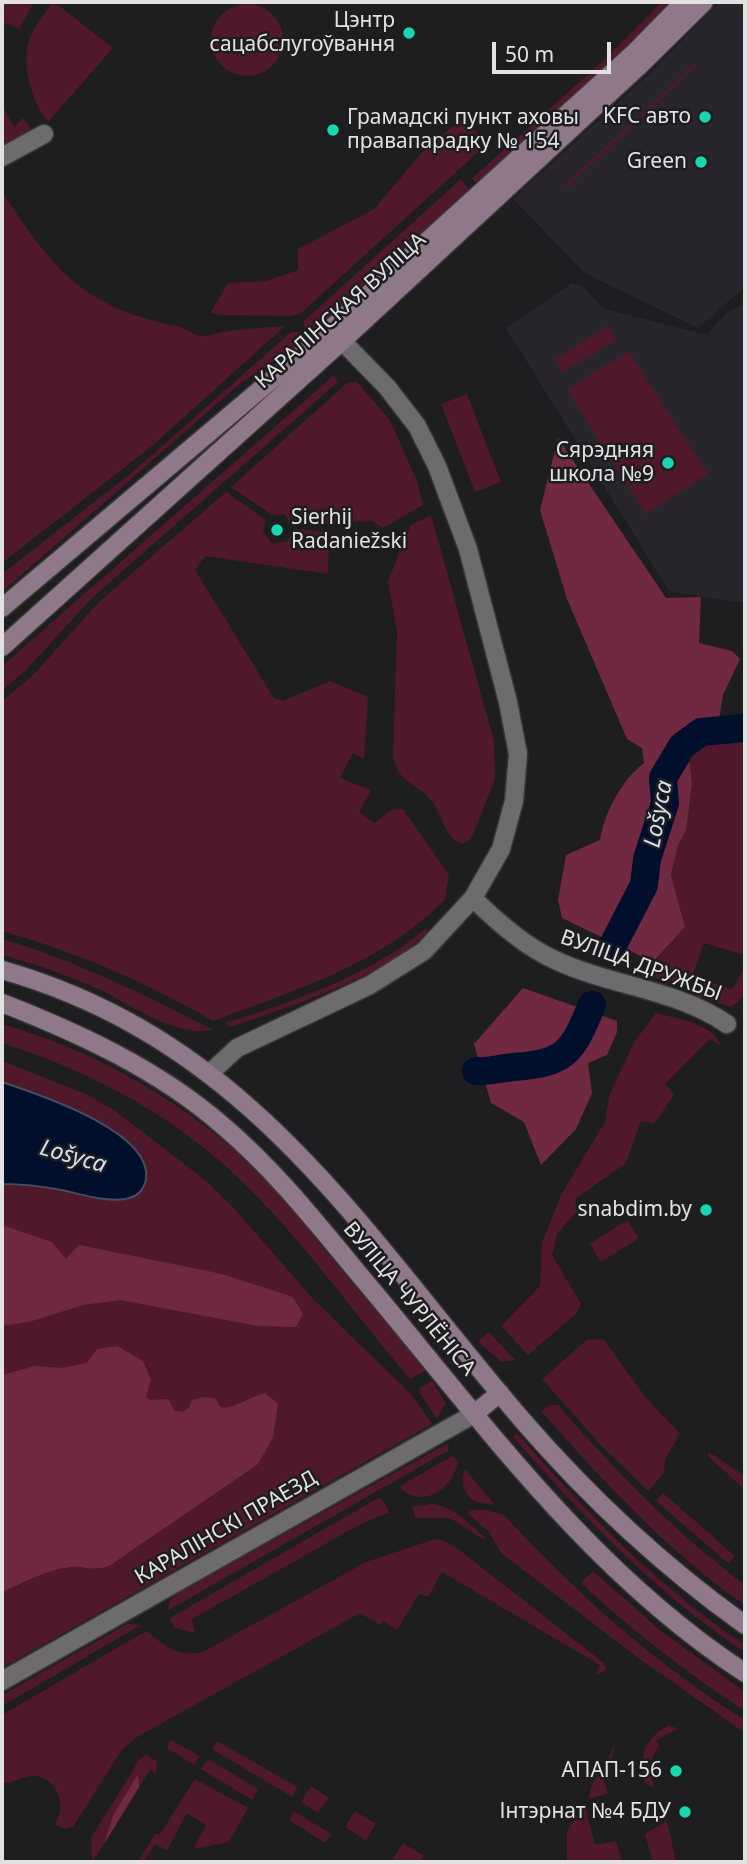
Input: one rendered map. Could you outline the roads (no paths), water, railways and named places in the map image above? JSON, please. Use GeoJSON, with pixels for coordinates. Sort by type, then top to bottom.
{"type":"FeatureCollection","features":[{"type":"Feature","properties":{"kind":"main road","name":"КАРАЛІНСКАЯ ВУЛІЦА"},"geometry":{"type":"LineString","coordinates":[[2,647],[337,335],[634,53],[684,2]]}},
{"type":"Feature","properties":{"kind":"main road","name":"КАРАЛІНСКАЯ ВУЛІЦА"},"geometry":{"type":"LineString","coordinates":[[2,608],[55,562],[337,335],[638,67],[704,2]]}},
{"type":"Feature","properties":{"kind":"main road"},"geometry":{"type":"LineString","coordinates":[[55,562],[74,581]]}},
{"type":"Feature","properties":{"kind":"main road","name":"ВУЛІЦА ЧУРЛЁНІСА"},"geometry":{"type":"LineString","coordinates":[[2,970],[54,986],[100,1006],[174,1048],[248,1106],[328,1183],[560,1463],[617,1519],[745,1625]]}},
{"type":"Feature","properties":{"kind":"main road","name":"ВУЛІЦА ЧУРЛЁНІСА"},"geometry":{"type":"LineString","coordinates":[[2,1003],[61,1026],[111,1051],[190,1100],[220,1123],[288,1188],[474,1414],[584,1540],[653,1605],[745,1673]]}},
{"type":"Feature","properties":{"kind":"main road"},"geometry":{"type":"LineString","coordinates":[[190,1100],[209,1074]]}},
{"type":"Feature","properties":{"kind":"main road"},"geometry":{"type":"LineString","coordinates":[[474,1414],[500,1393]]}},
{"type":"Feature","properties":{"kind":"street"},"geometry":{"type":"LineString","coordinates":[[2,157],[44,134]]}},
{"type":"Feature","properties":{"kind":"street"},"geometry":{"type":"LineString","coordinates":[[209,1074],[237,1048],[408,964],[433,943],[473,898],[501,849],[514,801],[518,754],[508,702],[468,549],[437,466],[401,404],[337,335]]}},
{"type":"Feature","properties":{"kind":"street","name":"ВУЛІЦА ДРУЖБЫ"},"geometry":{"type":"LineString","coordinates":[[473,898],[525,943],[555,961],[686,1003],[727,1024]]}},
{"type":"Feature","properties":{"kind":"street","name":"КАРАЛІНСКІ ПРАЕЗД"},"geometry":{"type":"LineString","coordinates":[[2,1681],[474,1414]]}},
{"type":"Feature","properties":{"kind":"water"},"geometry":{"type":"Polygon","coordinates":[[[2,1082],[65,1105],[113,1130],[131,1145],[143,1162],[146,1179],[142,1190],[129,1198],[117,1200],[46,1187],[2,1184],[2,1082]]]}},
{"type":"Feature","properties":{"kind":"waterway","name":"Lošyca"},"geometry":{"type":"LineString","coordinates":[[613,945],[644,885],[647,859],[665,803],[663,778],[682,746],[701,732],[745,728]]}},
{"type":"Feature","properties":{"kind":"waterway","name":"Lošyca"},"geometry":{"type":"LineString","coordinates":[[476,1071],[532,1065],[557,1058],[573,1044],[592,1005]]}},
{"type":"Feature","properties":{"kind":"place","name":"Цэнтр сацабслугоўвання"},"geometry":{"type":"Point","coordinates":[409,33]}},
{"type":"Feature","properties":{"kind":"place","name":"KFC авто"},"geometry":{"type":"Point","coordinates":[705,117]}},
{"type":"Feature","properties":{"kind":"place","name":"Грамадскі пункт аховы правапарадку № 154"},"geometry":{"type":"Point","coordinates":[333,130]}},
{"type":"Feature","properties":{"kind":"place","name":"Green"},"geometry":{"type":"Point","coordinates":[701,162]}},
{"type":"Feature","properties":{"kind":"place","name":"Сярэдняя школа №9"},"geometry":{"type":"Point","coordinates":[668,463]}},
{"type":"Feature","properties":{"kind":"place","name":"Sierhij Radaniežski"},"geometry":{"type":"Point","coordinates":[277,530]}},
{"type":"Feature","properties":{"kind":"place","name":"snabdim.by"},"geometry":{"type":"Point","coordinates":[706,1210]}},
{"type":"Feature","properties":{"kind":"place","name":"АПАП-156"},"geometry":{"type":"Point","coordinates":[676,1771]}},
{"type":"Feature","properties":{"kind":"place","name":"Інтэрнат №4 БДУ"},"geometry":{"type":"Point","coordinates":[685,1812]}}]}
